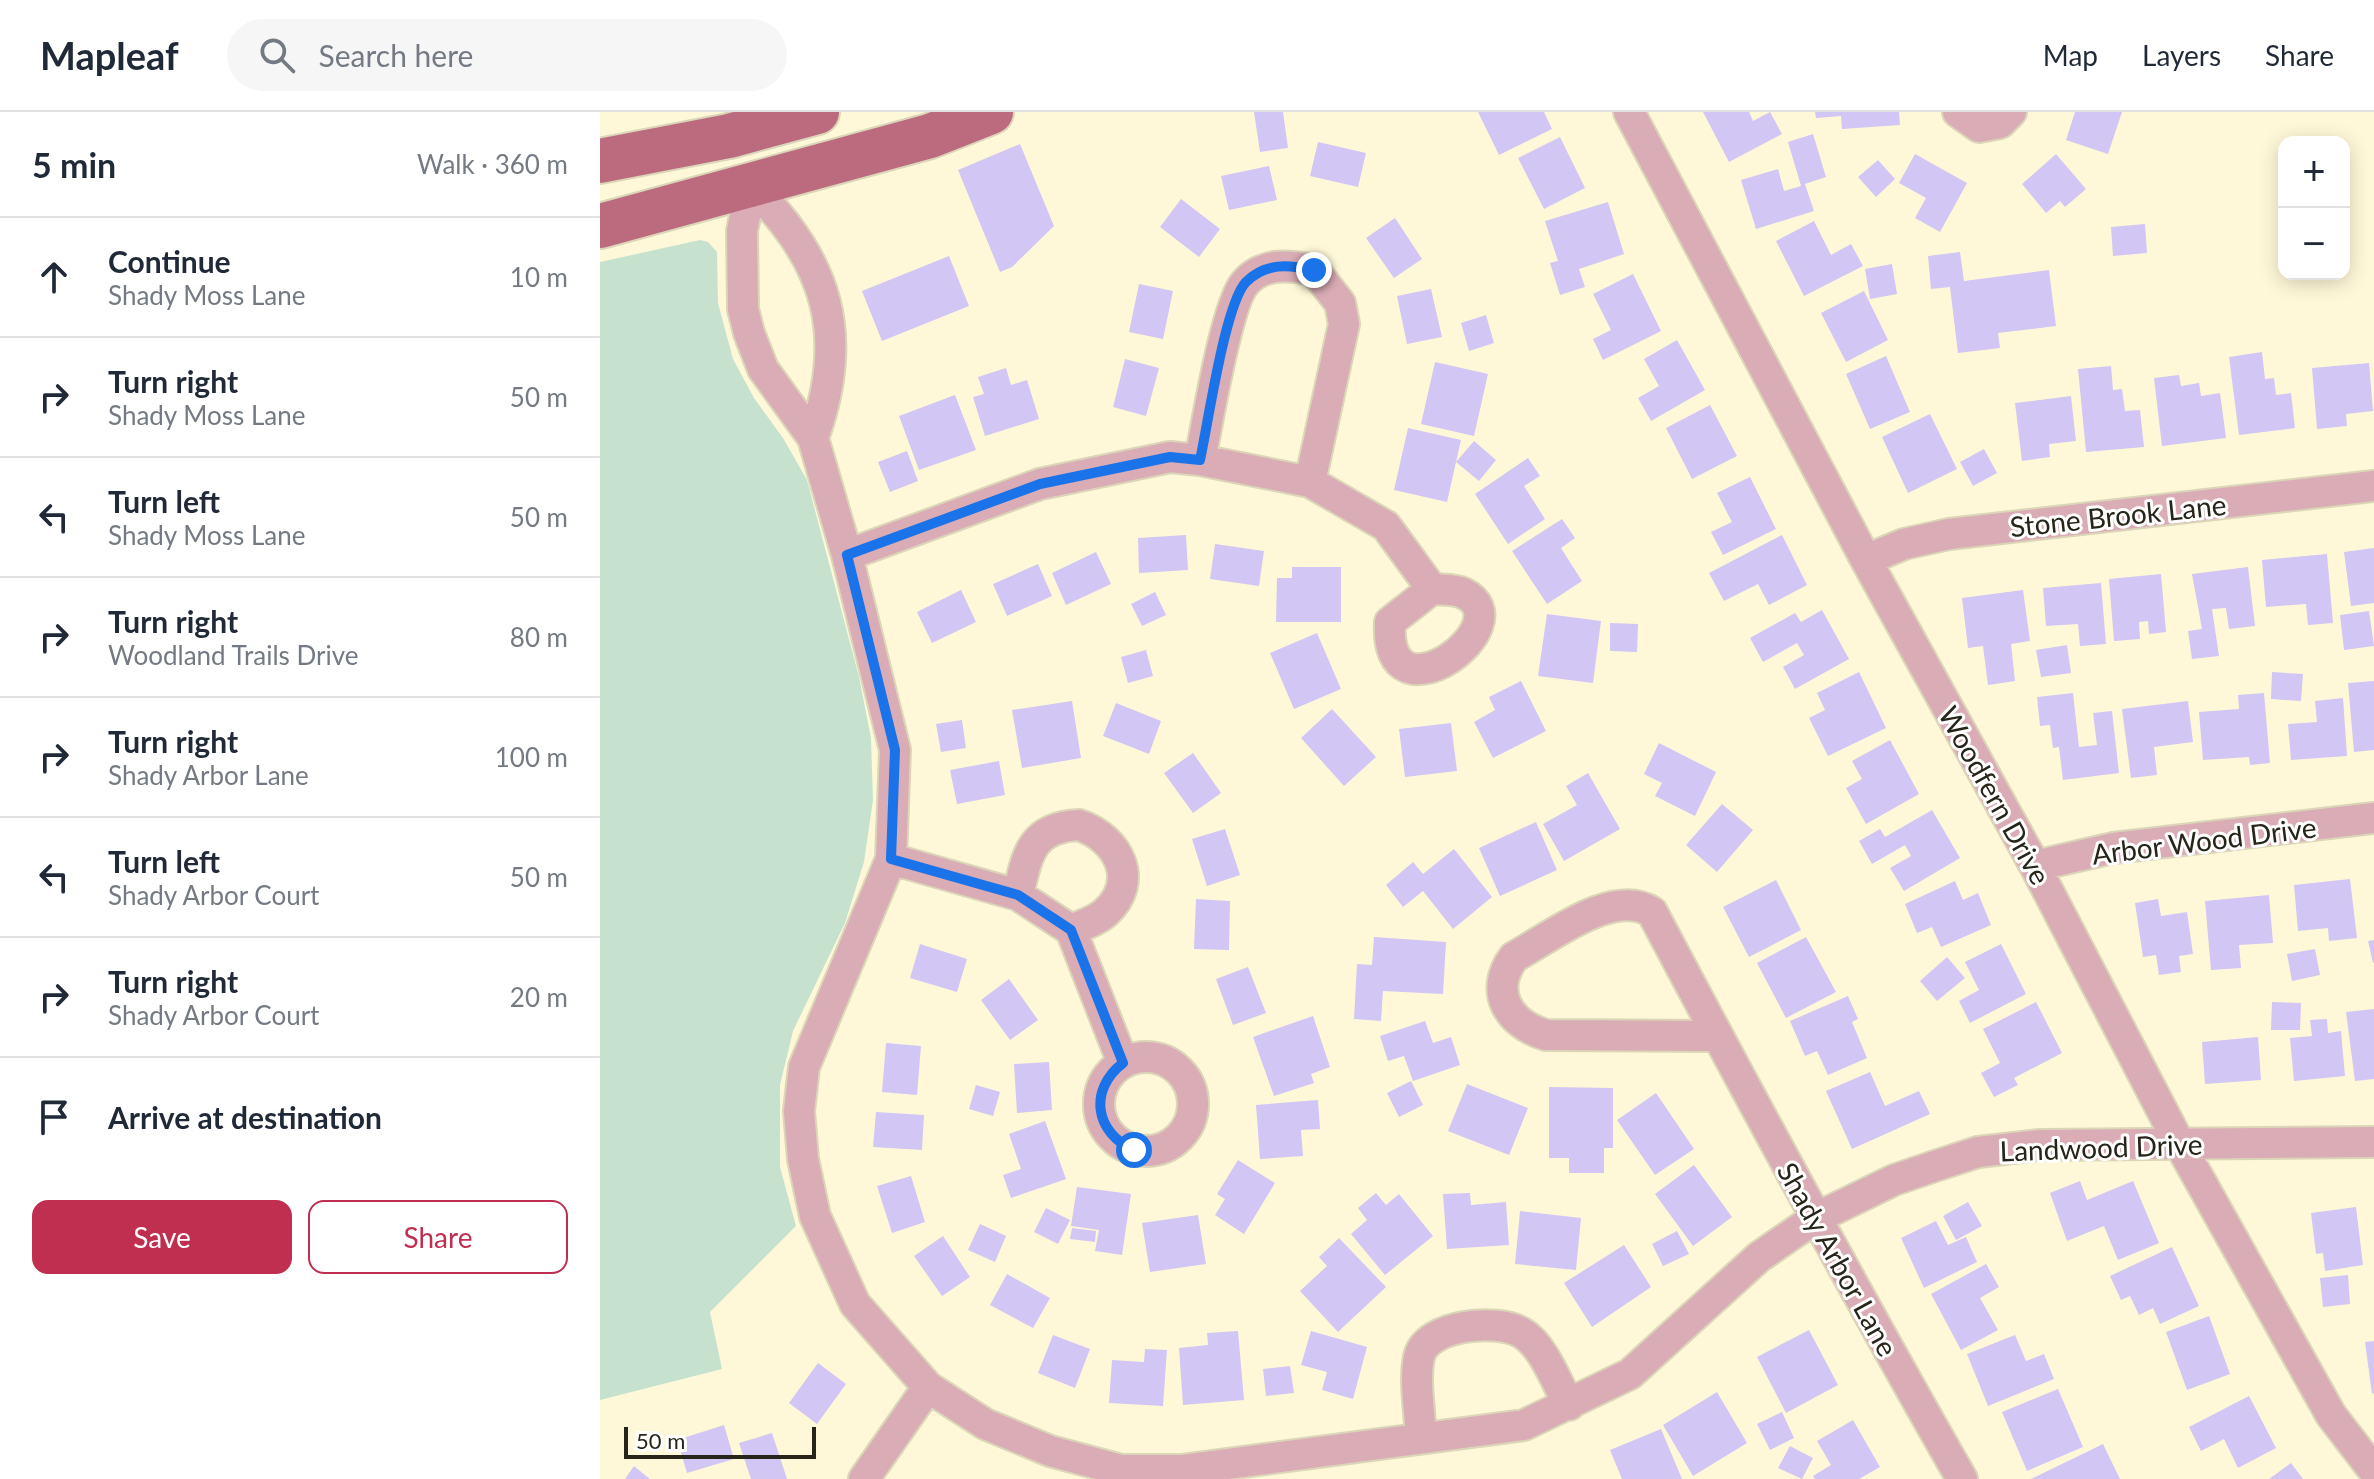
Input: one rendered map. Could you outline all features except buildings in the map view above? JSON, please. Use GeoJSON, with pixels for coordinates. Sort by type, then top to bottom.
{"type":"FeatureCollection","features":[{"type":"Feature","properties":{"kind":"main road"},"geometry":{"type":"LineString","coordinates":[[600,161],[729,136],[817,112]]}},
{"type":"Feature","properties":{"kind":"main road"},"geometry":{"type":"LineString","coordinates":[[600,226],[930,136],[991,112]]}},
{"type":"Feature","properties":{"kind":"street","name":"Woodfern Drive"},"geometry":{"type":"LineString","coordinates":[[1629,112],[1866,560],[2035,866],[2179,1143],[2331,1415],[2374,1471]]}},
{"type":"Feature","properties":{"kind":"street"},"geometry":{"type":"LineString","coordinates":[[1958,112],[1979,127],[2000,123],[2011,112]]}},
{"type":"Feature","properties":{"kind":"street"},"geometry":{"type":"LineString","coordinates":[[729,136],[751,186],[780,214],[800,241],[819,276],[830,321],[832,366],[825,404],[813,438]]}},
{"type":"Feature","properties":{"kind":"street"},"geometry":{"type":"LineString","coordinates":[[751,186],[742,231],[746,323],[763,369],[813,438],[847,555],[895,750],[891,859],[1018,895],[1071,930],[1123,1063]]}},
{"type":"Feature","properties":{"kind":"street"},"geometry":{"type":"LineString","coordinates":[[1200,460],[1232,309],[1245,283],[1268,267],[1292,265],[1314,270],[1340,303],[1344,324],[1310,482]]}},
{"type":"Feature","properties":{"kind":"street"},"geometry":{"type":"LineString","coordinates":[[847,555],[1040,484],[1170,457],[1310,482],[1386,526],[1432,589]]}},
{"type":"Feature","properties":{"kind":"street","name":"Stone Brook Lane"},"geometry":{"type":"LineString","coordinates":[[1866,560],[1904,544],[1949,534],[2374,486]]}},
{"type":"Feature","properties":{"kind":"street","name":"Arbor Wood Drive"},"geometry":{"type":"LineString","coordinates":[[2035,866],[2113,848],[2374,818]]}},
{"type":"Feature","properties":{"kind":"street"},"geometry":{"type":"LineString","coordinates":[[1018,895],[1027,857],[1041,837],[1063,826],[1079,825],[1095,830],[1118,853],[1122,886],[1104,913],[1071,930]]}},
{"type":"Feature","properties":{"kind":"street","name":"Landwood Drive"},"geometry":{"type":"LineString","coordinates":[[891,859],[804,1067],[799,1111],[803,1159],[815,1216],[855,1304],[928,1387],[985,1424],[1050,1451],[1121,1470],[1181,1470],[1524,1425],[1630,1374],[1759,1257],[1814,1219],[1894,1180],[1978,1152],[2040,1145],[2374,1142]]}},
{"type":"Feature","properties":{"kind":"street","name":"Shady Arbor Lane"},"geometry":{"type":"LineString","coordinates":[[1718,1036],[1546,1035],[1524,1028],[1511,1015],[1505,1000],[1504,971],[1514,957],[1608,905],[1641,905],[1652,912],[1718,1036],[1814,1219],[1962,1479]]}},
{"type":"Feature","properties":{"kind":"street"},"geometry":{"type":"LineString","coordinates":[[1421,1438],[1419,1356],[1433,1336],[1447,1329],[1505,1327],[1523,1333],[1535,1345],[1569,1405]]}},
{"type":"Feature","properties":{"kind":"street"},"geometry":{"type":"LineString","coordinates":[[864,1479],[928,1387]]}},
{"type":"Feature","properties":{"kind":"green space"},"geometry":{"type":"Polygon","coordinates":[[[700,240],[708,242],[717,252],[718,303],[733,359],[754,398],[783,438],[807,480],[859,677],[871,738],[873,800],[864,862],[845,923],[793,1031],[780,1085],[780,1167],[796,1226],[710,1312],[722,1369],[600,1400],[600,262],[700,240]]]}},
{"type":"Feature","properties":{"kind":"route"},"geometry":{"type":"LineString","coordinates":[[1134,1150],[1120,1144],[1108,1132],[1101,1118],[1099,1102],[1102,1087],[1110,1073],[1123,1063],[1071,930],[1036,904],[1018,895],[891,859],[895,750],[847,555],[1040,484],[1170,457],[1200,460],[1232,309],[1245,283],[1268,267],[1292,265],[1314,270]]}}]}
